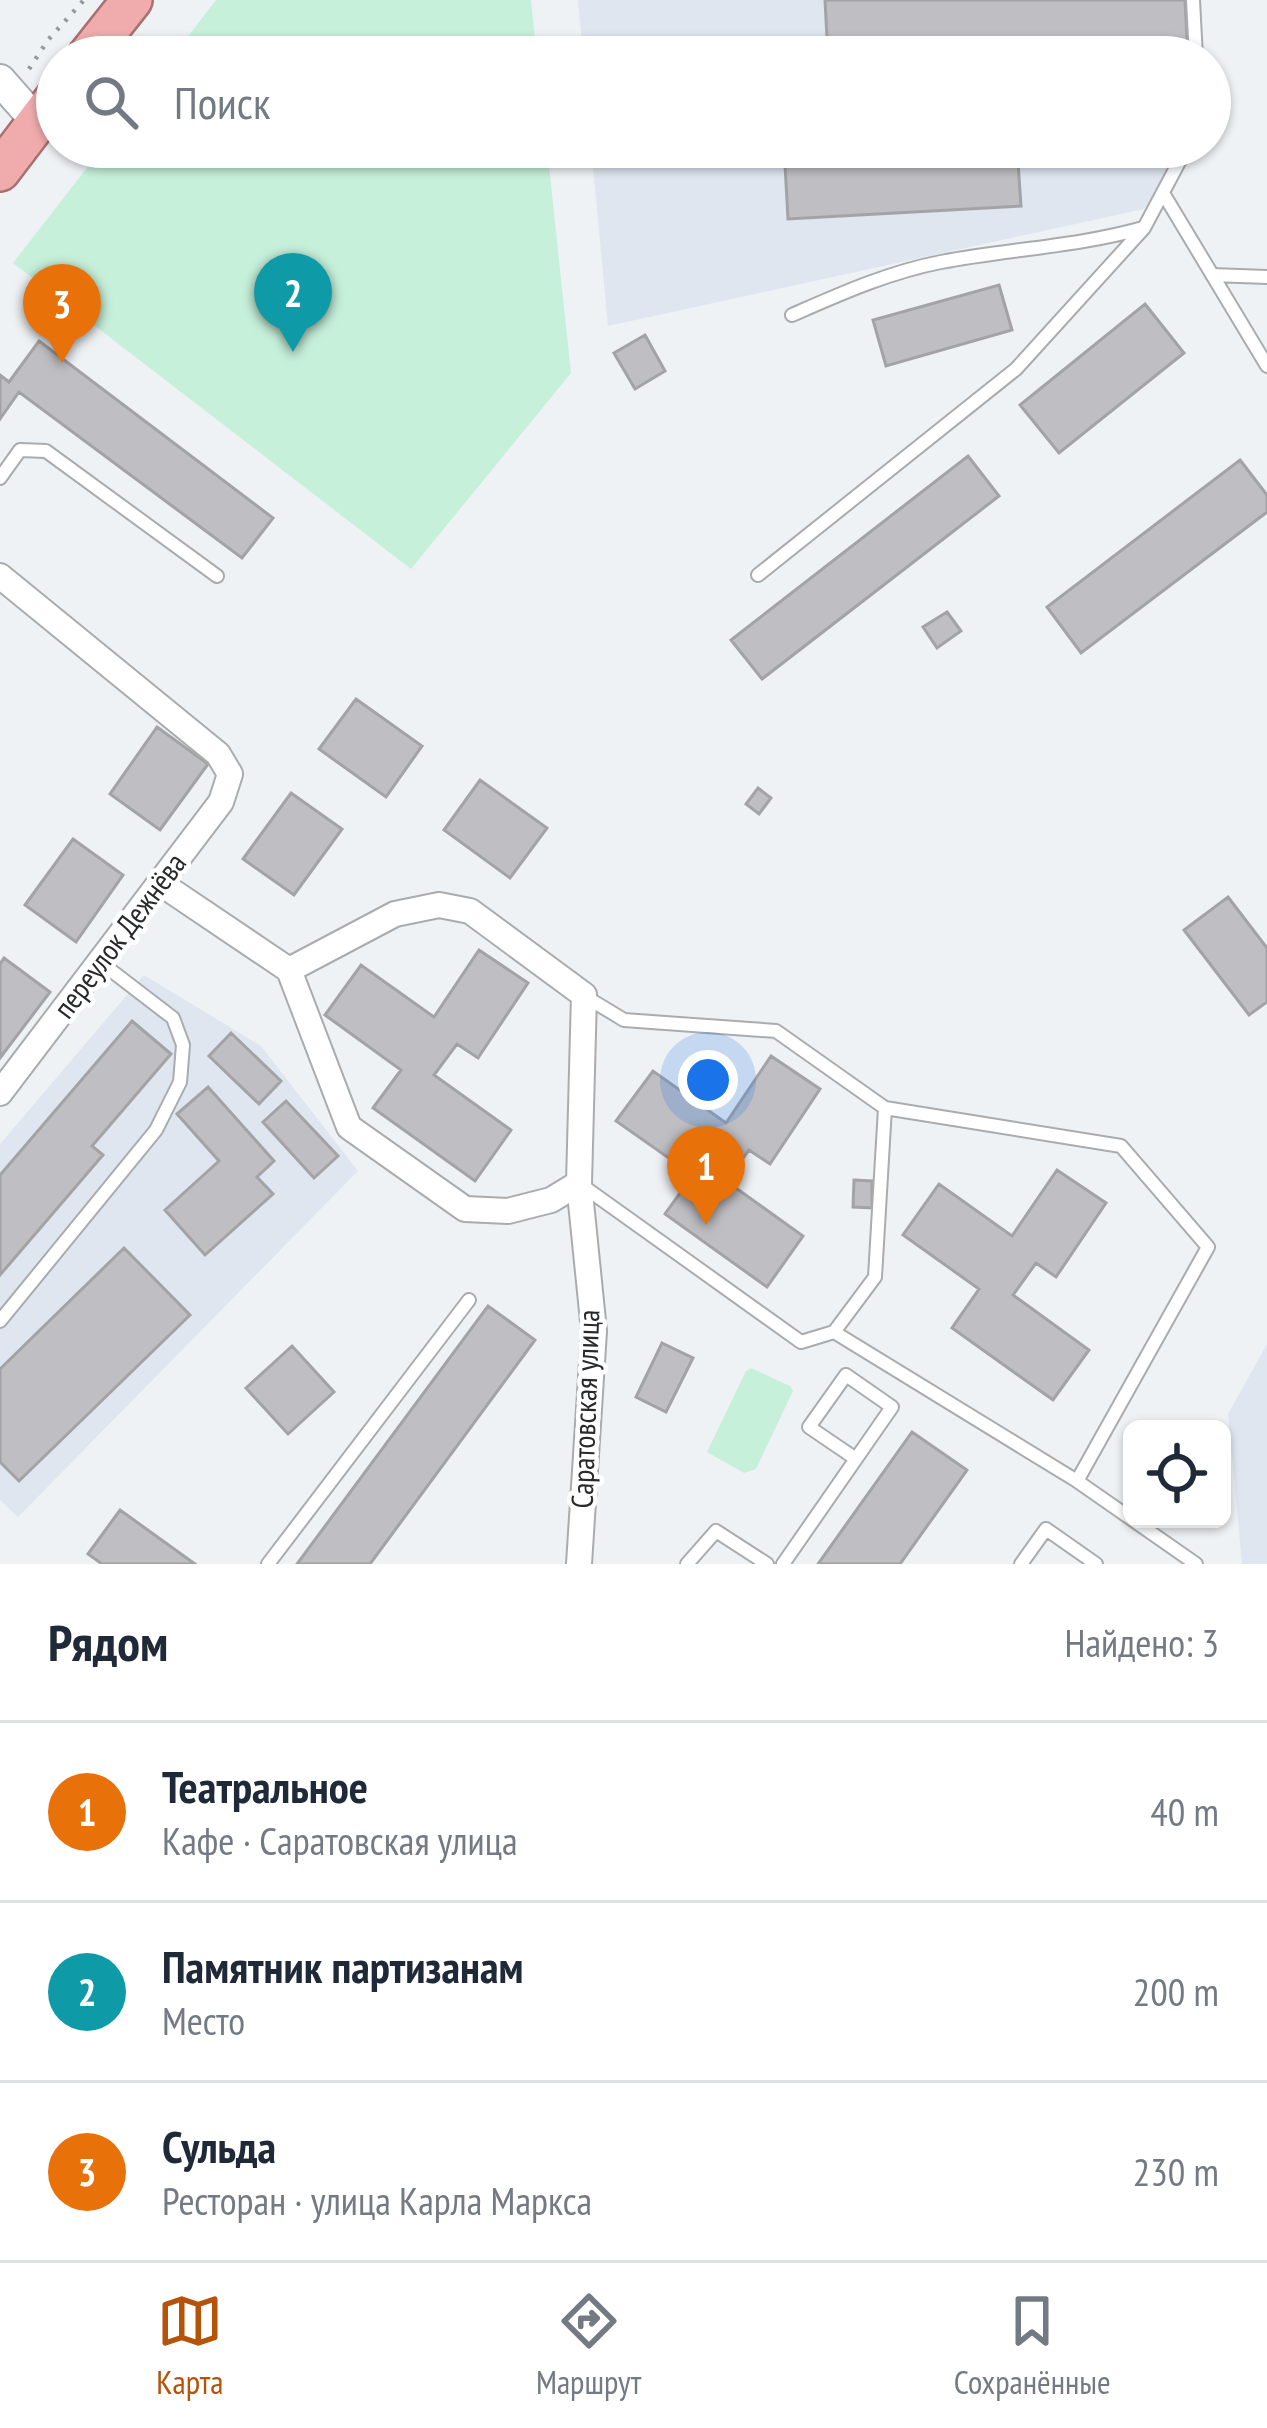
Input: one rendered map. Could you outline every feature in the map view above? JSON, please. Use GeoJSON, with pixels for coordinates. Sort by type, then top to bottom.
{"type":"FeatureCollection","features":[{"type":"Feature","properties":{"kind":"highway"},"geometry":{"type":"LineString","coordinates":[[104,36],[132,0]]}},
{"type":"Feature","properties":{"kind":"highway"},"geometry":{"type":"LineString","coordinates":[[0,171],[27,98]]}},
{"type":"Feature","properties":{"kind":"street","name":"переулок Дежнёва"},"geometry":{"type":"LineString","coordinates":[[0,576],[218,754],[230,774],[221,802],[0,1093]]}},
{"type":"Feature","properties":{"kind":"street"},"geometry":{"type":"LineString","coordinates":[[160,883],[289,970],[350,1126],[465,1209],[508,1211],[550,1200],[579,1183],[584,995],[470,911],[439,905],[395,914],[289,970]]}},
{"type":"Feature","properties":{"kind":"street","name":"Саратовская улица"},"geometry":{"type":"LineString","coordinates":[[579,1183],[594,1331],[579,1564]]}},
{"type":"Feature","properties":{"kind":"lane"},"geometry":{"type":"LineString","coordinates":[[1193,0],[1195,36]]}},
{"type":"Feature","properties":{"kind":"lane"},"geometry":{"type":"LineString","coordinates":[[758,575],[1016,369],[1144,228],[1176,168]]}},
{"type":"Feature","properties":{"kind":"lane"},"geometry":{"type":"LineString","coordinates":[[1163,193],[1267,366]]}},
{"type":"Feature","properties":{"kind":"lane"},"geometry":{"type":"LineString","coordinates":[[792,315],[870,282],[938,262],[1144,228]]}},
{"type":"Feature","properties":{"kind":"lane"},"geometry":{"type":"LineString","coordinates":[[1212,275],[1267,277]]}},
{"type":"Feature","properties":{"kind":"lane"},"geometry":{"type":"LineString","coordinates":[[0,478],[20,450],[46,451],[217,576]]}},
{"type":"Feature","properties":{"kind":"lane"},"geometry":{"type":"LineString","coordinates":[[0,1321],[157,1130],[180,1082],[183,1045],[172,1018],[100,962]]}},
{"type":"Feature","properties":{"kind":"lane"},"geometry":{"type":"LineString","coordinates":[[584,995],[624,1020],[776,1031],[885,1108],[1121,1146],[1208,1246],[1077,1481]]}},
{"type":"Feature","properties":{"kind":"lane"},"geometry":{"type":"LineString","coordinates":[[579,1183],[800,1342],[834,1332],[875,1277],[885,1108]]}},
{"type":"Feature","properties":{"kind":"lane"},"geometry":{"type":"LineString","coordinates":[[268,1564],[469,1300]]}},
{"type":"Feature","properties":{"kind":"lane"},"geometry":{"type":"LineString","coordinates":[[834,1332],[1077,1481],[1196,1564]]}},
{"type":"Feature","properties":{"kind":"lane"},"geometry":{"type":"LineString","coordinates":[[783,1564],[856,1460],[892,1407],[845,1375],[809,1427],[856,1460]]}},
{"type":"Feature","properties":{"kind":"lane"},"geometry":{"type":"LineString","coordinates":[[1021,1564],[1046,1528],[1096,1564]]}},
{"type":"Feature","properties":{"kind":"lane"},"geometry":{"type":"LineString","coordinates":[[687,1564],[716,1531],[767,1564]]}},
{"type":"Feature","properties":{"kind":"path"},"geometry":{"type":"LineString","coordinates":[[52,36],[84,0]]}},
{"type":"Feature","properties":{"kind":"shaded area"},"geometry":{"type":"Polygon","coordinates":[[[578,0],[1196,0],[1197,36],[581,36],[578,0]]]}},
{"type":"Feature","properties":{"kind":"shaded area"},"geometry":{"type":"Polygon","coordinates":[[[593,168],[1171,168],[1144,209],[608,326],[593,168]]]}},
{"type":"Feature","properties":{"kind":"shaded area"},"geometry":{"type":"Polygon","coordinates":[[[144,975],[261,1046],[358,1171],[18,1517],[0,1500],[0,1144],[144,975]]]}},
{"type":"Feature","properties":{"kind":"shaded area"},"geometry":{"type":"Polygon","coordinates":[[[1267,1344],[1267,1564],[1242,1564],[1228,1414],[1267,1344]]]}},
{"type":"Feature","properties":{"kind":"green space"},"geometry":{"type":"Polygon","coordinates":[[[216,0],[531,0],[535,36],[188,36],[216,0]]]}},
{"type":"Feature","properties":{"kind":"green space"},"geometry":{"type":"Polygon","coordinates":[[[87,168],[549,168],[571,373],[411,569],[13,263],[87,168]]]}},
{"type":"Feature","properties":{"kind":"green space"},"geometry":{"type":"Polygon","coordinates":[[[751,1368],[793,1391],[756,1469],[744,1473],[707,1452],[751,1368]]]}},
{"type":"Feature","properties":{"kind":"building"},"geometry":{"type":"Polygon","coordinates":[[[825,0],[1185,0],[1187,36],[827,36],[825,0]]]}},
{"type":"Feature","properties":{"kind":"building"},"geometry":{"type":"Polygon","coordinates":[[[785,168],[1018,168],[1021,206],[788,219],[785,168]]]}},
{"type":"Feature","properties":{"kind":"building"},"geometry":{"type":"Polygon","coordinates":[[[999,285],[1012,330],[886,366],[873,320],[999,285]]]}},
{"type":"Feature","properties":{"kind":"building"},"geometry":{"type":"Polygon","coordinates":[[[1145,304],[1184,353],[1059,453],[1020,405],[1145,304]]]}},
{"type":"Feature","properties":{"kind":"building"},"geometry":{"type":"Polygon","coordinates":[[[645,335],[665,371],[635,389],[614,353],[645,335]]]}},
{"type":"Feature","properties":{"kind":"building"},"geometry":{"type":"Polygon","coordinates":[[[39,341],[273,518],[242,558],[19,392],[0,419],[0,375],[9,382],[39,341]]]}},
{"type":"Feature","properties":{"kind":"building"},"geometry":{"type":"Polygon","coordinates":[[[968,456],[999,496],[762,679],[731,640],[968,456]]]}},
{"type":"Feature","properties":{"kind":"building"},"geometry":{"type":"Polygon","coordinates":[[[1240,460],[1267,495],[1267,512],[1081,653],[1047,607],[1240,460]]]}},
{"type":"Feature","properties":{"kind":"building"},"geometry":{"type":"Polygon","coordinates":[[[947,612],[961,631],[937,648],[923,627],[947,612]]]}},
{"type":"Feature","properties":{"kind":"building"},"geometry":{"type":"Polygon","coordinates":[[[356,699],[422,746],[386,797],[319,749],[356,699]]]}},
{"type":"Feature","properties":{"kind":"building"},"geometry":{"type":"Polygon","coordinates":[[[157,727],[208,764],[160,830],[110,794],[157,727]]]}},
{"type":"Feature","properties":{"kind":"building"},"geometry":{"type":"Polygon","coordinates":[[[480,780],[547,828],[510,878],[444,830],[480,780]]]}},
{"type":"Feature","properties":{"kind":"building"},"geometry":{"type":"Polygon","coordinates":[[[758,788],[771,798],[759,814],[746,804],[758,788]]]}},
{"type":"Feature","properties":{"kind":"building"},"geometry":{"type":"Polygon","coordinates":[[[291,793],[342,829],[294,895],[243,859],[291,793]]]}},
{"type":"Feature","properties":{"kind":"building"},"geometry":{"type":"Polygon","coordinates":[[[73,839],[123,875],[76,942],[25,905],[73,839]]]}},
{"type":"Feature","properties":{"kind":"building"},"geometry":{"type":"Polygon","coordinates":[[[1228,897],[1267,948],[1267,1002],[1249,1015],[1184,930],[1228,897]]]}},
{"type":"Feature","properties":{"kind":"building"},"geometry":{"type":"Polygon","coordinates":[[[479,950],[528,983],[478,1058],[457,1044],[434,1075],[511,1130],[475,1181],[373,1108],[401,1070],[325,1015],[361,965],[434,1017],[479,950]]]}},
{"type":"Feature","properties":{"kind":"building"},"geometry":{"type":"Polygon","coordinates":[[[4,958],[50,992],[0,1058],[0,964],[4,958]]]}},
{"type":"Feature","properties":{"kind":"building"},"geometry":{"type":"Polygon","coordinates":[[[132,1021],[171,1054],[92,1146],[103,1155],[0,1275],[0,1175],[132,1021]]]}},
{"type":"Feature","properties":{"kind":"building"},"geometry":{"type":"Polygon","coordinates":[[[231,1033],[281,1081],[259,1104],[209,1056],[231,1033]]]}},
{"type":"Feature","properties":{"kind":"building"},"geometry":{"type":"Polygon","coordinates":[[[771,1056],[820,1089],[770,1164],[749,1150],[726,1181],[803,1236],[767,1287],[665,1214],[693,1175],[616,1121],[653,1071],[726,1123],[771,1056]]]}},
{"type":"Feature","properties":{"kind":"building"},"geometry":{"type":"Polygon","coordinates":[[[208,1087],[274,1161],[257,1177],[273,1194],[205,1255],[165,1210],[219,1161],[177,1114],[208,1087]]]}},
{"type":"Feature","properties":{"kind":"building"},"geometry":{"type":"Polygon","coordinates":[[[286,1101],[338,1156],[314,1178],[263,1122],[286,1101]]]}},
{"type":"Feature","properties":{"kind":"building"},"geometry":{"type":"Polygon","coordinates":[[[1057,1170],[1106,1203],[1056,1277],[1036,1263],[1013,1295],[1089,1350],[1053,1400],[952,1328],[979,1289],[903,1235],[939,1184],[1012,1236],[1057,1170]]]}},
{"type":"Feature","properties":{"kind":"building"},"geometry":{"type":"Polygon","coordinates":[[[854,1180],[872,1181],[872,1208],[853,1207],[854,1180]]]}},
{"type":"Feature","properties":{"kind":"building"},"geometry":{"type":"Polygon","coordinates":[[[124,1248],[190,1315],[19,1481],[0,1462],[0,1369],[124,1248]]]}},
{"type":"Feature","properties":{"kind":"building"},"geometry":{"type":"Polygon","coordinates":[[[488,1306],[535,1340],[370,1564],[297,1564],[488,1306]]]}},
{"type":"Feature","properties":{"kind":"building"},"geometry":{"type":"Polygon","coordinates":[[[662,1343],[693,1358],[666,1412],[636,1397],[662,1343]]]}},
{"type":"Feature","properties":{"kind":"building"},"geometry":{"type":"Polygon","coordinates":[[[292,1346],[334,1392],[288,1434],[246,1388],[292,1346]]]}},
{"type":"Feature","properties":{"kind":"building"},"geometry":{"type":"Polygon","coordinates":[[[912,1432],[967,1470],[900,1564],[818,1564],[912,1432]]]}},
{"type":"Feature","properties":{"kind":"building"},"geometry":{"type":"Polygon","coordinates":[[[120,1510],[195,1564],[102,1564],[88,1554],[120,1510]]]}},
{"type":"Feature","properties":{"kind":"place","name":"Памятник партизанам"},"geometry":{"type":"Point","coordinates":[293,352]}},
{"type":"Feature","properties":{"kind":"place","name":"Сульда"},"geometry":{"type":"Point","coordinates":[62,363]}},
{"type":"Feature","properties":{"kind":"place","name":"Театральное"},"geometry":{"type":"Point","coordinates":[706,1225]}}]}
